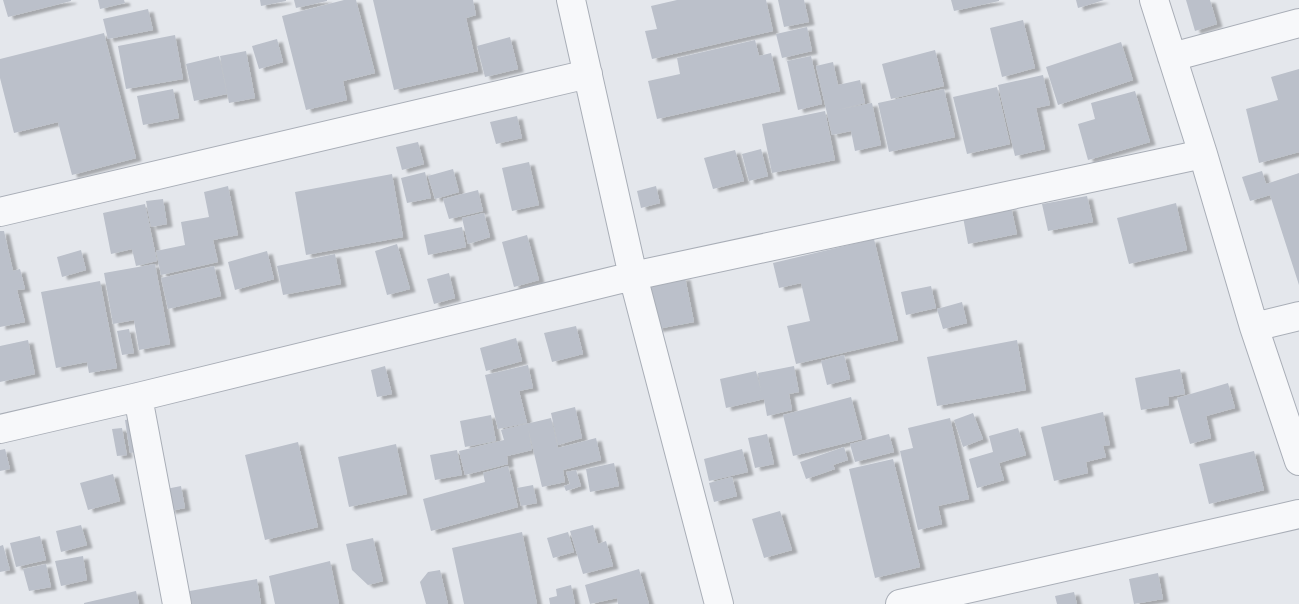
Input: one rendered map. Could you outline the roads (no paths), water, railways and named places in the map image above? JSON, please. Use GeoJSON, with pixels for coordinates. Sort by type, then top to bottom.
{"type":"FeatureCollection","features":[{"type":"Feature","properties":{"kind":"street"},"geometry":{"type":"LineString","coordinates":[[571,0],[633,276],[719,604]]}},
{"type":"Feature","properties":{"kind":"street"},"geometry":{"type":"LineString","coordinates":[[1154,0],[1203,154],[1254,327],[1299,461]]}},
{"type":"Feature","properties":{"kind":"street"},"geometry":{"type":"LineString","coordinates":[[1172,57],[1299,22]]}},
{"type":"Feature","properties":{"kind":"street"},"geometry":{"type":"LineString","coordinates":[[0,212],[588,74]]}},
{"type":"Feature","properties":{"kind":"street"},"geometry":{"type":"LineString","coordinates":[[0,429],[633,276],[1203,154]]}},
{"type":"Feature","properties":{"kind":"street"},"geometry":{"type":"LineString","coordinates":[[1254,327],[1299,316]]}},
{"type":"Feature","properties":{"kind":"street"},"geometry":{"type":"LineString","coordinates":[[138,397],[177,604]]}},
{"type":"Feature","properties":{"kind":"street"},"geometry":{"type":"LineString","coordinates":[[900,604],[1299,514]]}}]}
